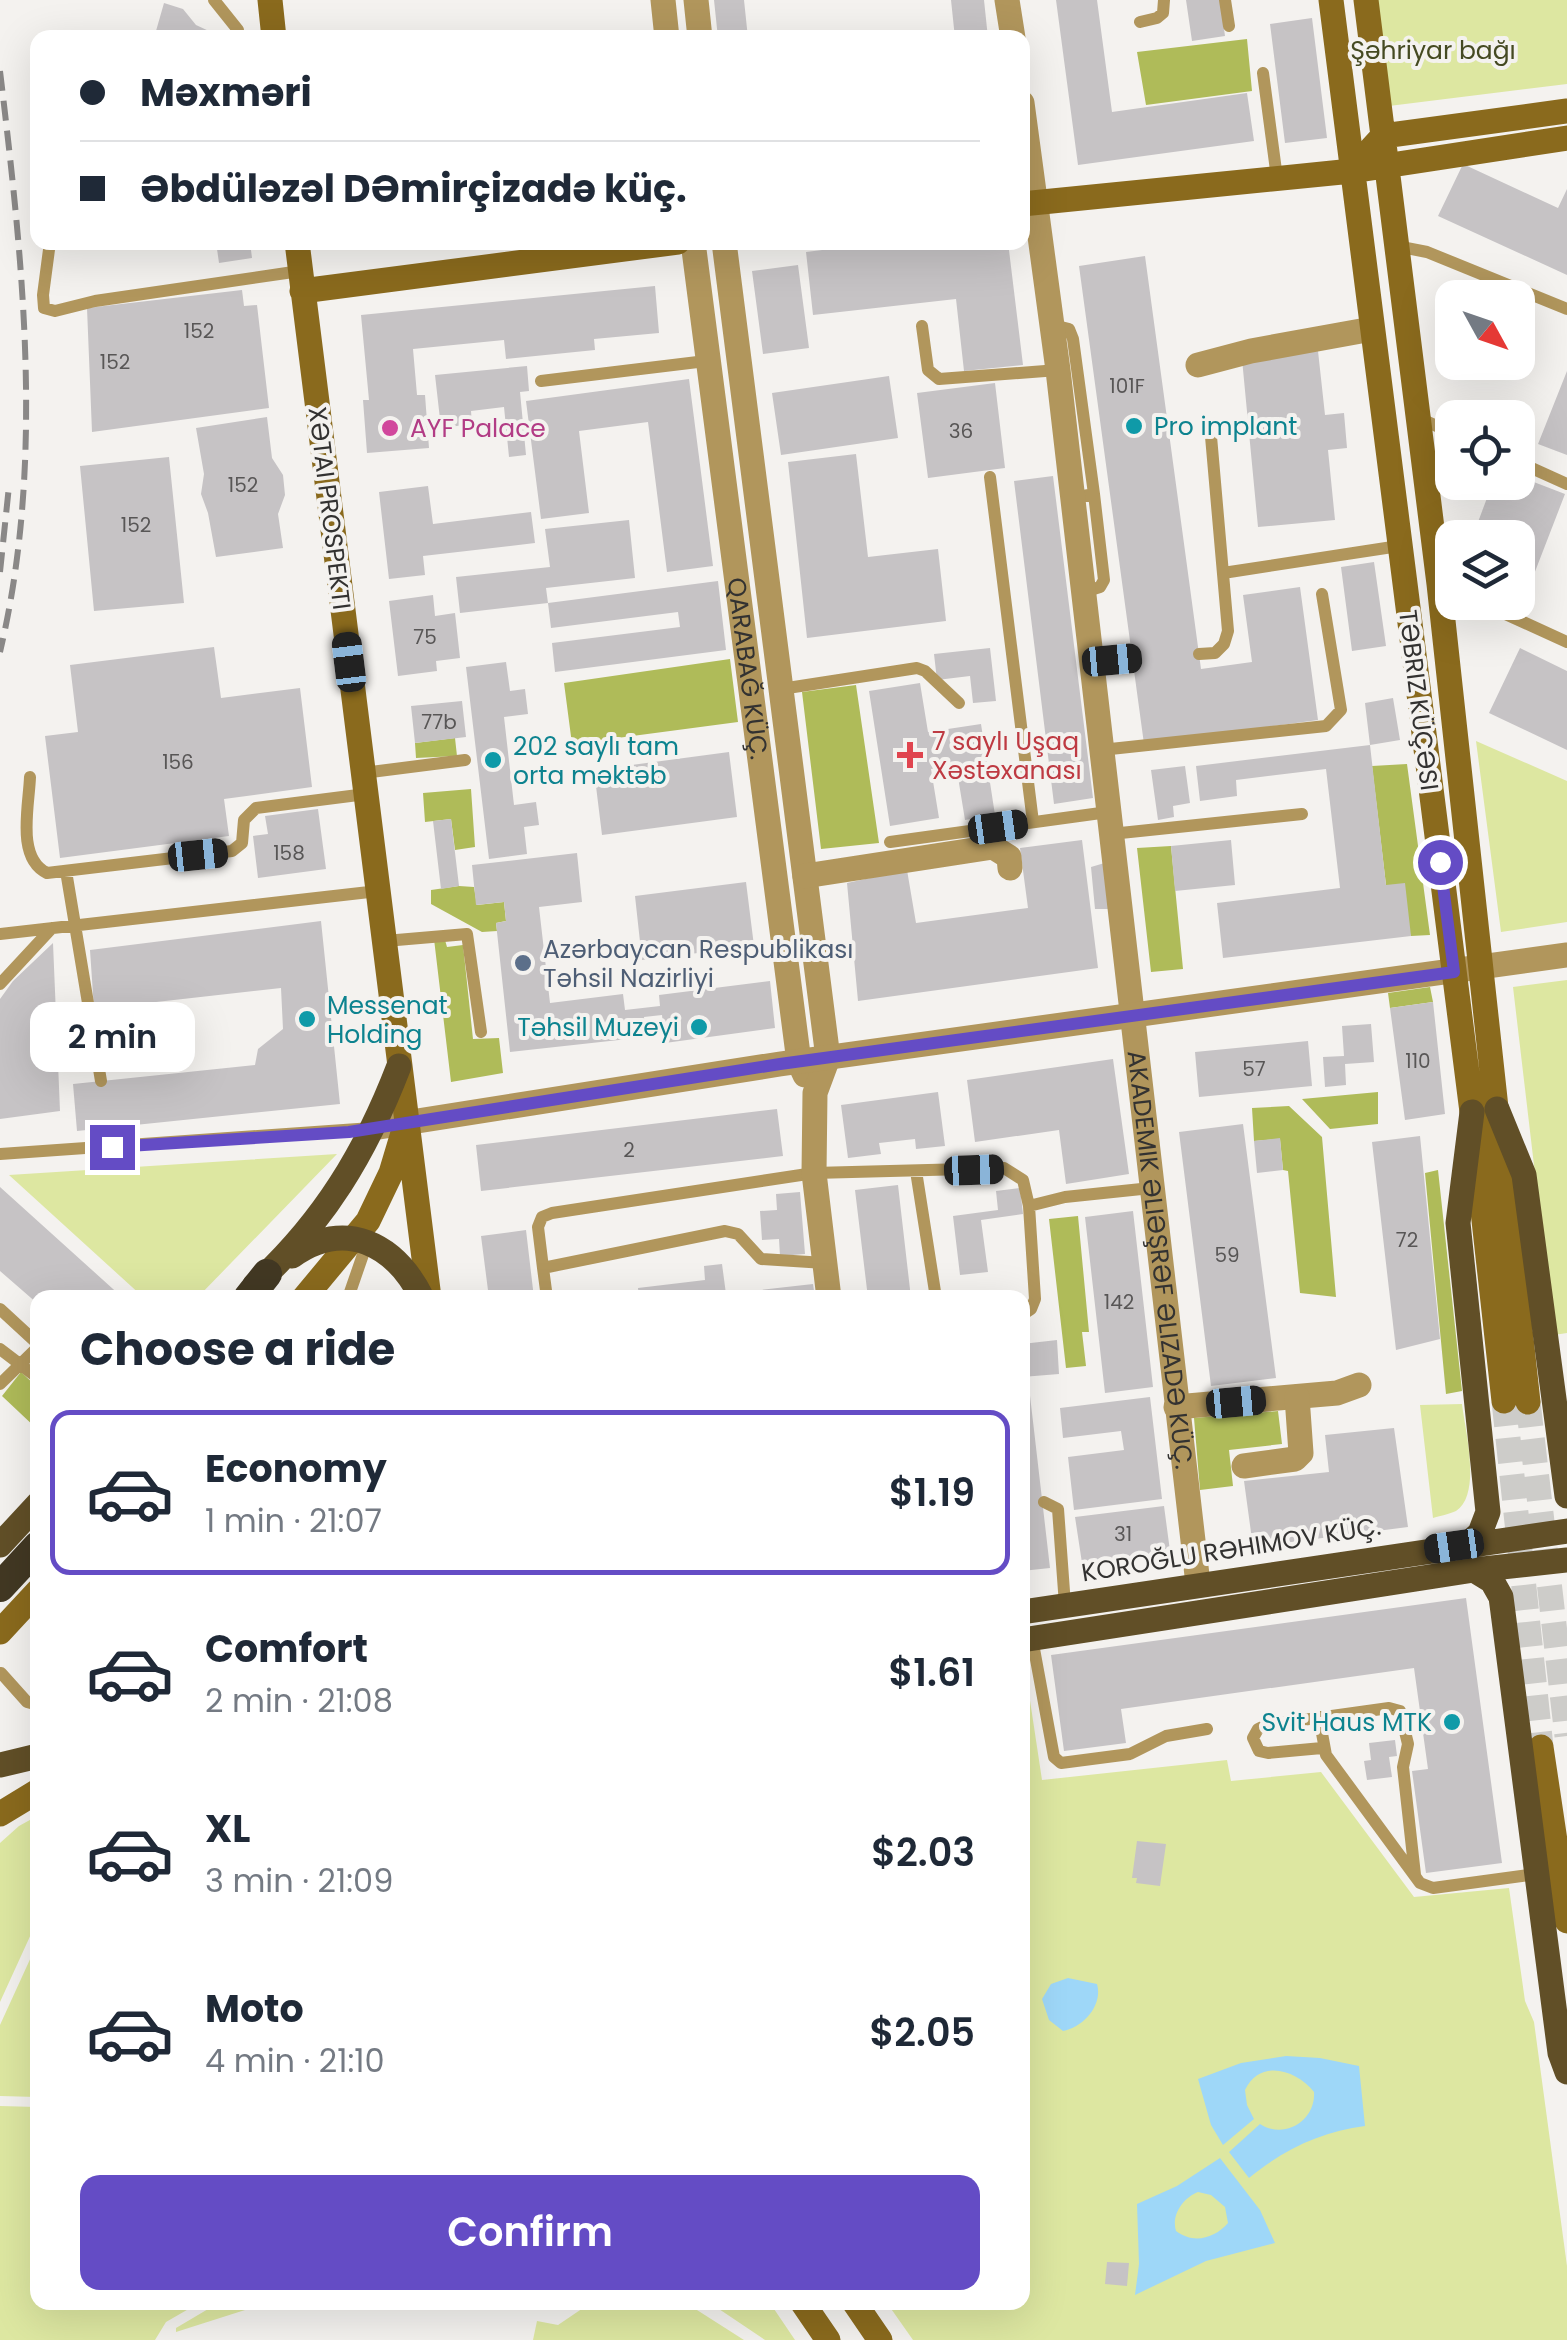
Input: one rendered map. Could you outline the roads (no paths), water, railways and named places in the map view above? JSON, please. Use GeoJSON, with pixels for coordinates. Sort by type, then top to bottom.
{"type":"FeatureCollection","features":[{"type":"Feature","properties":{"kind":"highway"},"geometry":{"type":"LineString","coordinates":[[0,1587],[30,1555]]}},
{"type":"Feature","properties":{"kind":"main road"},"geometry":{"type":"LineString","coordinates":[[270,0],[273,30]]}},
{"type":"Feature","properties":{"kind":"main road","name":"TƏBRIZ KÜÇƏSI"},"geometry":{"type":"LineString","coordinates":[[1330,0],[1454,972],[1485,1110]]}},
{"type":"Feature","properties":{"kind":"main road","name":"TƏBRIZ KÜÇƏSI"},"geometry":{"type":"LineString","coordinates":[[1366,0],[1417,416],[1435,522]]}},
{"type":"Feature","properties":{"kind":"main road"},"geometry":{"type":"LineString","coordinates":[[1352,171],[1382,136],[1567,111]]}},
{"type":"Feature","properties":{"kind":"main road"},"geometry":{"type":"LineString","coordinates":[[1030,204],[1352,171],[1567,138]]}},
{"type":"Feature","properties":{"kind":"main road","name":"XƏTAI PROSPEKTI"},"geometry":{"type":"LineString","coordinates":[[298,250],[407,1122],[424,1290]]}},
{"type":"Feature","properties":{"kind":"main road"},"geometry":{"type":"LineString","coordinates":[[301,281],[601,250]]}},
{"type":"Feature","properties":{"kind":"main road","name":"TƏBRIZ KÜÇƏSI"},"geometry":{"type":"LineString","coordinates":[[1449,620],[1480,968],[1485,1110],[1516,1402]]}},
{"type":"Feature","properties":{"kind":"main road"},"geometry":{"type":"LineString","coordinates":[[252,1290],[346,1180],[399,1066]]}},
{"type":"Feature","properties":{"kind":"main road"},"geometry":{"type":"LineString","coordinates":[[1485,1110],[1524,1175],[1567,1496]]}},
{"type":"Feature","properties":{"kind":"main road"},"geometry":{"type":"LineString","coordinates":[[1468,1543],[1480,1533],[1488,1512],[1458,1223],[1485,1110]]}},
{"type":"Feature","properties":{"kind":"main road"},"geometry":{"type":"LineString","coordinates":[[312,1290],[362,1241],[407,1122]]}},
{"type":"Feature","properties":{"kind":"main road"},"geometry":{"type":"LineString","coordinates":[[252,1290],[318,1241],[362,1241],[394,1259],[419,1290]]}},
{"type":"Feature","properties":{"kind":"main road"},"geometry":{"type":"LineString","coordinates":[[0,1545],[30,1513]]}},
{"type":"Feature","properties":{"kind":"main road","name":"KOROĞLU RƏHIMOV KÜÇ."},"geometry":{"type":"LineString","coordinates":[[1030,1611],[1567,1531]]}},
{"type":"Feature","properties":{"kind":"main road"},"geometry":{"type":"LineString","coordinates":[[1030,1649],[1474,1570],[1567,1560]]}},
{"type":"Feature","properties":{"kind":"main road"},"geometry":{"type":"LineString","coordinates":[[1474,1570],[1492,1581],[1500,1597],[1560,2053],[1567,2072]]}},
{"type":"Feature","properties":{"kind":"main road"},"geometry":{"type":"LineString","coordinates":[[0,1632],[30,1600]]}},
{"type":"Feature","properties":{"kind":"main road"},"geometry":{"type":"LineString","coordinates":[[1542,1748],[1567,1920]]}},
{"type":"Feature","properties":{"kind":"main road"},"geometry":{"type":"LineString","coordinates":[[0,1766],[30,1758]]}},
{"type":"Feature","properties":{"kind":"main road"},"geometry":{"type":"LineString","coordinates":[[0,1814],[30,1797]]}},
{"type":"Feature","properties":{"kind":"main road"},"geometry":{"type":"LineString","coordinates":[[807,2310],[828,2340]]}},
{"type":"Feature","properties":{"kind":"main road"},"geometry":{"type":"LineString","coordinates":[[859,2310],[880,2340]]}},
{"type":"Feature","properties":{"kind":"street"},"geometry":{"type":"LineString","coordinates":[[662,0],[666,30]]}},
{"type":"Feature","properties":{"kind":"street"},"geometry":{"type":"LineString","coordinates":[[696,0],[699,30]]}},
{"type":"Feature","properties":{"kind":"street"},"geometry":{"type":"LineString","coordinates":[[1007,0],[1012,30]]}},
{"type":"Feature","properties":{"kind":"street","name":"AKADEMIK ƏLIƏŞRƏF ƏLIZADƏ KÜÇ."},"geometry":{"type":"LineString","coordinates":[[1030,204],[1084,496],[1084,592],[1091,662],[1198,1584]]}},
{"type":"Feature","properties":{"kind":"street","name":"QARABAĞ KÜÇ."},"geometry":{"type":"LineString","coordinates":[[694,250],[798,1062],[815,1092]]}},
{"type":"Feature","properties":{"kind":"street","name":"QARABAĞ KÜÇ."},"geometry":{"type":"LineString","coordinates":[[725,250],[828,1058],[815,1092],[814,1174],[828,1290]]}},
{"type":"Feature","properties":{"kind":"street"},"geometry":{"type":"LineString","coordinates":[[1198,365],[1372,329]]}},
{"type":"Feature","properties":{"kind":"street"},"geometry":{"type":"LineString","coordinates":[[714,398],[744,394]]}},
{"type":"Feature","properties":{"kind":"street"},"geometry":{"type":"LineString","coordinates":[[725,492],[756,489]]}},
{"type":"Feature","properties":{"kind":"street"},"geometry":{"type":"LineString","coordinates":[[805,876],[994,847],[1009,856],[1010,868]]}},
{"type":"Feature","properties":{"kind":"street"},"geometry":{"type":"LineString","coordinates":[[373,1128],[798,1062],[1567,955]]}},
{"type":"Feature","properties":{"kind":"street"},"geometry":{"type":"LineString","coordinates":[[1176,1408],[1337,1393],[1359,1385]]}},
{"type":"Feature","properties":{"kind":"street"},"geometry":{"type":"LineString","coordinates":[[1244,1466],[1296,1458],[1301,1452],[1296,1397]]}},
{"type":"Feature","properties":{"kind":"lane"},"geometry":{"type":"LineString","coordinates":[[214,0],[238,30]]}},
{"type":"Feature","properties":{"kind":"lane"},"geometry":{"type":"LineString","coordinates":[[1140,22],[1163,13],[1164,0]]}},
{"type":"Feature","properties":{"kind":"lane"},"geometry":{"type":"LineString","coordinates":[[1225,0],[1228,26]]}},
{"type":"Feature","properties":{"kind":"lane"},"geometry":{"type":"LineString","coordinates":[[1263,73],[1277,178]]}},
{"type":"Feature","properties":{"kind":"lane"},"geometry":{"type":"LineString","coordinates":[[1396,246],[1427,252],[1567,309]]}},
{"type":"Feature","properties":{"kind":"lane"},"geometry":{"type":"LineString","coordinates":[[49,250],[44,308],[55,311],[95,301],[301,281]]}},
{"type":"Feature","properties":{"kind":"lane"},"geometry":{"type":"LineString","coordinates":[[922,326],[928,370],[939,379],[1058,370]]}},
{"type":"Feature","properties":{"kind":"lane"},"geometry":{"type":"LineString","coordinates":[[1053,326],[1071,332],[1084,496]]}},
{"type":"Feature","properties":{"kind":"lane"},"geometry":{"type":"LineString","coordinates":[[540,381],[706,360]]}},
{"type":"Feature","properties":{"kind":"lane"},"geometry":{"type":"LineString","coordinates":[[1417,416],[1435,425]]}},
{"type":"Feature","properties":{"kind":"lane"},"geometry":{"type":"LineString","coordinates":[[1199,654],[1214,653],[1224,644],[1228,631],[1210,426]]}},
{"type":"Feature","properties":{"kind":"lane"},"geometry":{"type":"LineString","coordinates":[[1535,470],[1567,484]]}},
{"type":"Feature","properties":{"kind":"lane"},"geometry":{"type":"LineString","coordinates":[[990,478],[1033,822]]}},
{"type":"Feature","properties":{"kind":"lane"},"geometry":{"type":"LineString","coordinates":[[1223,572],[1399,546]]}},
{"type":"Feature","properties":{"kind":"lane"},"geometry":{"type":"LineString","coordinates":[[1101,750],[1326,726],[1341,710],[1322,594]]}},
{"type":"Feature","properties":{"kind":"lane"},"geometry":{"type":"LineString","coordinates":[[1519,620],[1567,642]]}},
{"type":"Feature","properties":{"kind":"lane"},"geometry":{"type":"LineString","coordinates":[[1091,662],[1132,658]]}},
{"type":"Feature","properties":{"kind":"lane"},"geometry":{"type":"LineString","coordinates":[[781,689],[917,668],[959,703]]}},
{"type":"Feature","properties":{"kind":"lane"},"geometry":{"type":"LineString","coordinates":[[30,776],[28,853],[35,868],[47,873],[232,852],[242,843],[244,820],[256,808],[464,760]]}},
{"type":"Feature","properties":{"kind":"lane"},"geometry":{"type":"LineString","coordinates":[[890,842],[1033,822],[1109,823],[1302,814]]}},
{"type":"Feature","properties":{"kind":"lane"},"geometry":{"type":"LineString","coordinates":[[66,871],[101,1081]]}},
{"type":"Feature","properties":{"kind":"lane"},"geometry":{"type":"LineString","coordinates":[[0,934],[378,891]]}},
{"type":"Feature","properties":{"kind":"lane"},"geometry":{"type":"LineString","coordinates":[[0,984],[52,928]]}},
{"type":"Feature","properties":{"kind":"lane"},"geometry":{"type":"LineString","coordinates":[[385,941],[468,934],[481,1032]]}},
{"type":"Feature","properties":{"kind":"lane"},"geometry":{"type":"LineString","coordinates":[[110,1128],[112,1147]]}},
{"type":"Feature","properties":{"kind":"lane"},"geometry":{"type":"LineString","coordinates":[[0,1154],[373,1128]]}},
{"type":"Feature","properties":{"kind":"lane"},"geometry":{"type":"LineString","coordinates":[[546,1290],[538,1226],[542,1217],[552,1213],[814,1174],[1004,1168],[1023,1180],[1029,1206],[1034,1300],[1030,1311]]}},
{"type":"Feature","properties":{"kind":"lane"},"geometry":{"type":"LineString","coordinates":[[916,1171],[935,1290]]}},
{"type":"Feature","properties":{"kind":"lane"},"geometry":{"type":"LineString","coordinates":[[1029,1206],[1151,1188]]}},
{"type":"Feature","properties":{"kind":"lane"},"geometry":{"type":"LineString","coordinates":[[543,1268],[725,1231],[738,1234],[761,1259],[825,1263]]}},
{"type":"Feature","properties":{"kind":"lane"},"geometry":{"type":"LineString","coordinates":[[350,1290],[362,1241]]}},
{"type":"Feature","properties":{"kind":"lane"},"geometry":{"type":"LineString","coordinates":[[0,1309],[30,1338]]}},
{"type":"Feature","properties":{"kind":"lane"},"geometry":{"type":"LineString","coordinates":[[0,1349],[30,1373]]}},
{"type":"Feature","properties":{"kind":"lane"},"geometry":{"type":"LineString","coordinates":[[0,1384],[30,1354]]}},
{"type":"Feature","properties":{"kind":"lane"},"geometry":{"type":"LineString","coordinates":[[1044,1502],[1058,1509],[1065,1605]]}},
{"type":"Feature","properties":{"kind":"lane"},"geometry":{"type":"LineString","coordinates":[[1030,1657],[1054,1757],[1061,1762],[1130,1754],[1166,1736],[1207,1729]]}},
{"type":"Feature","properties":{"kind":"lane"},"geometry":{"type":"LineString","coordinates":[[1,1673],[30,1703]]}},
{"type":"Feature","properties":{"kind":"lane"},"geometry":{"type":"LineString","coordinates":[[1322,1748],[1268,1754],[1260,1751],[1253,1738],[1266,1725],[1389,1708],[1403,1715],[1408,1750],[1402,1767],[1415,1875]]}},
{"type":"Feature","properties":{"kind":"lane"},"geometry":{"type":"LineString","coordinates":[[1319,1717],[1322,1748],[1420,1883],[1433,1888],[1536,1874]]}},
{"type":"Feature","properties":{"kind":"water"},"geometry":{"type":"Polygon","coordinates":[[[1068,1978],[1097,1984],[1098,1992],[1090,2014],[1063,2031],[1049,2020],[1042,1999],[1051,1984],[1068,1978]]]}},
{"type":"Feature","properties":{"kind":"water"},"geometry":{"type":"Polygon","coordinates":[[[1286,2056],[1359,2066],[1365,2126],[1304,2143],[1249,2178],[1229,2152],[1260,2124],[1279,2130],[1297,2125],[1310,2111],[1314,2092],[1289,2073],[1260,2074],[1245,2090],[1254,2119],[1223,2145],[1211,2125],[1198,2079],[1241,2063],[1286,2056]]]}},
{"type":"Feature","properties":{"kind":"water"},"geometry":{"type":"Polygon","coordinates":[[[1220,2158],[1260,2210],[1275,2243],[1206,2261],[1135,2295],[1139,2264],[1137,2204],[1177,2186],[1220,2158]],[[1198,2192],[1183,2203],[1175,2219],[1176,2231],[1203,2238],[1228,2223],[1225,2207],[1211,2195],[1198,2192]]]}},
{"type":"Feature","properties":{"kind":"tunnel"},"geometry":{"type":"LineString","coordinates":[[1504,1401],[1541,1747]]}},
{"type":"Feature","properties":{"kind":"tunnel"},"geometry":{"type":"LineString","coordinates":[[1528,1402],[1567,1736]]}},
{"type":"Feature","properties":{"kind":"railway"},"geometry":{"type":"LineString","coordinates":[[0,71],[16,216],[26,362],[22,508],[0,652]]}},
{"type":"Feature","properties":{"kind":"railway"},"geometry":{"type":"LineString","coordinates":[[0,572],[9,486]]}},
{"type":"Feature","properties":{"kind":"place","name":"Pro implant"},"geometry":{"type":"Point","coordinates":[1134,426]}},
{"type":"Feature","properties":{"kind":"place","name":"AYF Palace"},"geometry":{"type":"Point","coordinates":[390,428]}},
{"type":"Feature","properties":{"kind":"place","name":"7 saylı Uşaq Xəstəxanası"},"geometry":{"type":"Point","coordinates":[910,755]}},
{"type":"Feature","properties":{"kind":"place","name":"202 saylı tam orta məktəb"},"geometry":{"type":"Point","coordinates":[493,760]}},
{"type":"Feature","properties":{"kind":"place","name":"Azərbaycan Respublikası Təhsil Nazirliyi"},"geometry":{"type":"Point","coordinates":[523,963]}},
{"type":"Feature","properties":{"kind":"place","name":"Messenat Holding"},"geometry":{"type":"Point","coordinates":[307,1019]}},
{"type":"Feature","properties":{"kind":"place","name":"Təhsil Muzeyi"},"geometry":{"type":"Point","coordinates":[699,1027]}},
{"type":"Feature","properties":{"kind":"place","name":"Svit Haus MTK"},"geometry":{"type":"Point","coordinates":[1452,1722]}},
{"type":"Feature","properties":{"kind":"park label","name":"Şəhriyar bağı"},"geometry":{"type":"Point","coordinates":[1433,50]}}]}
